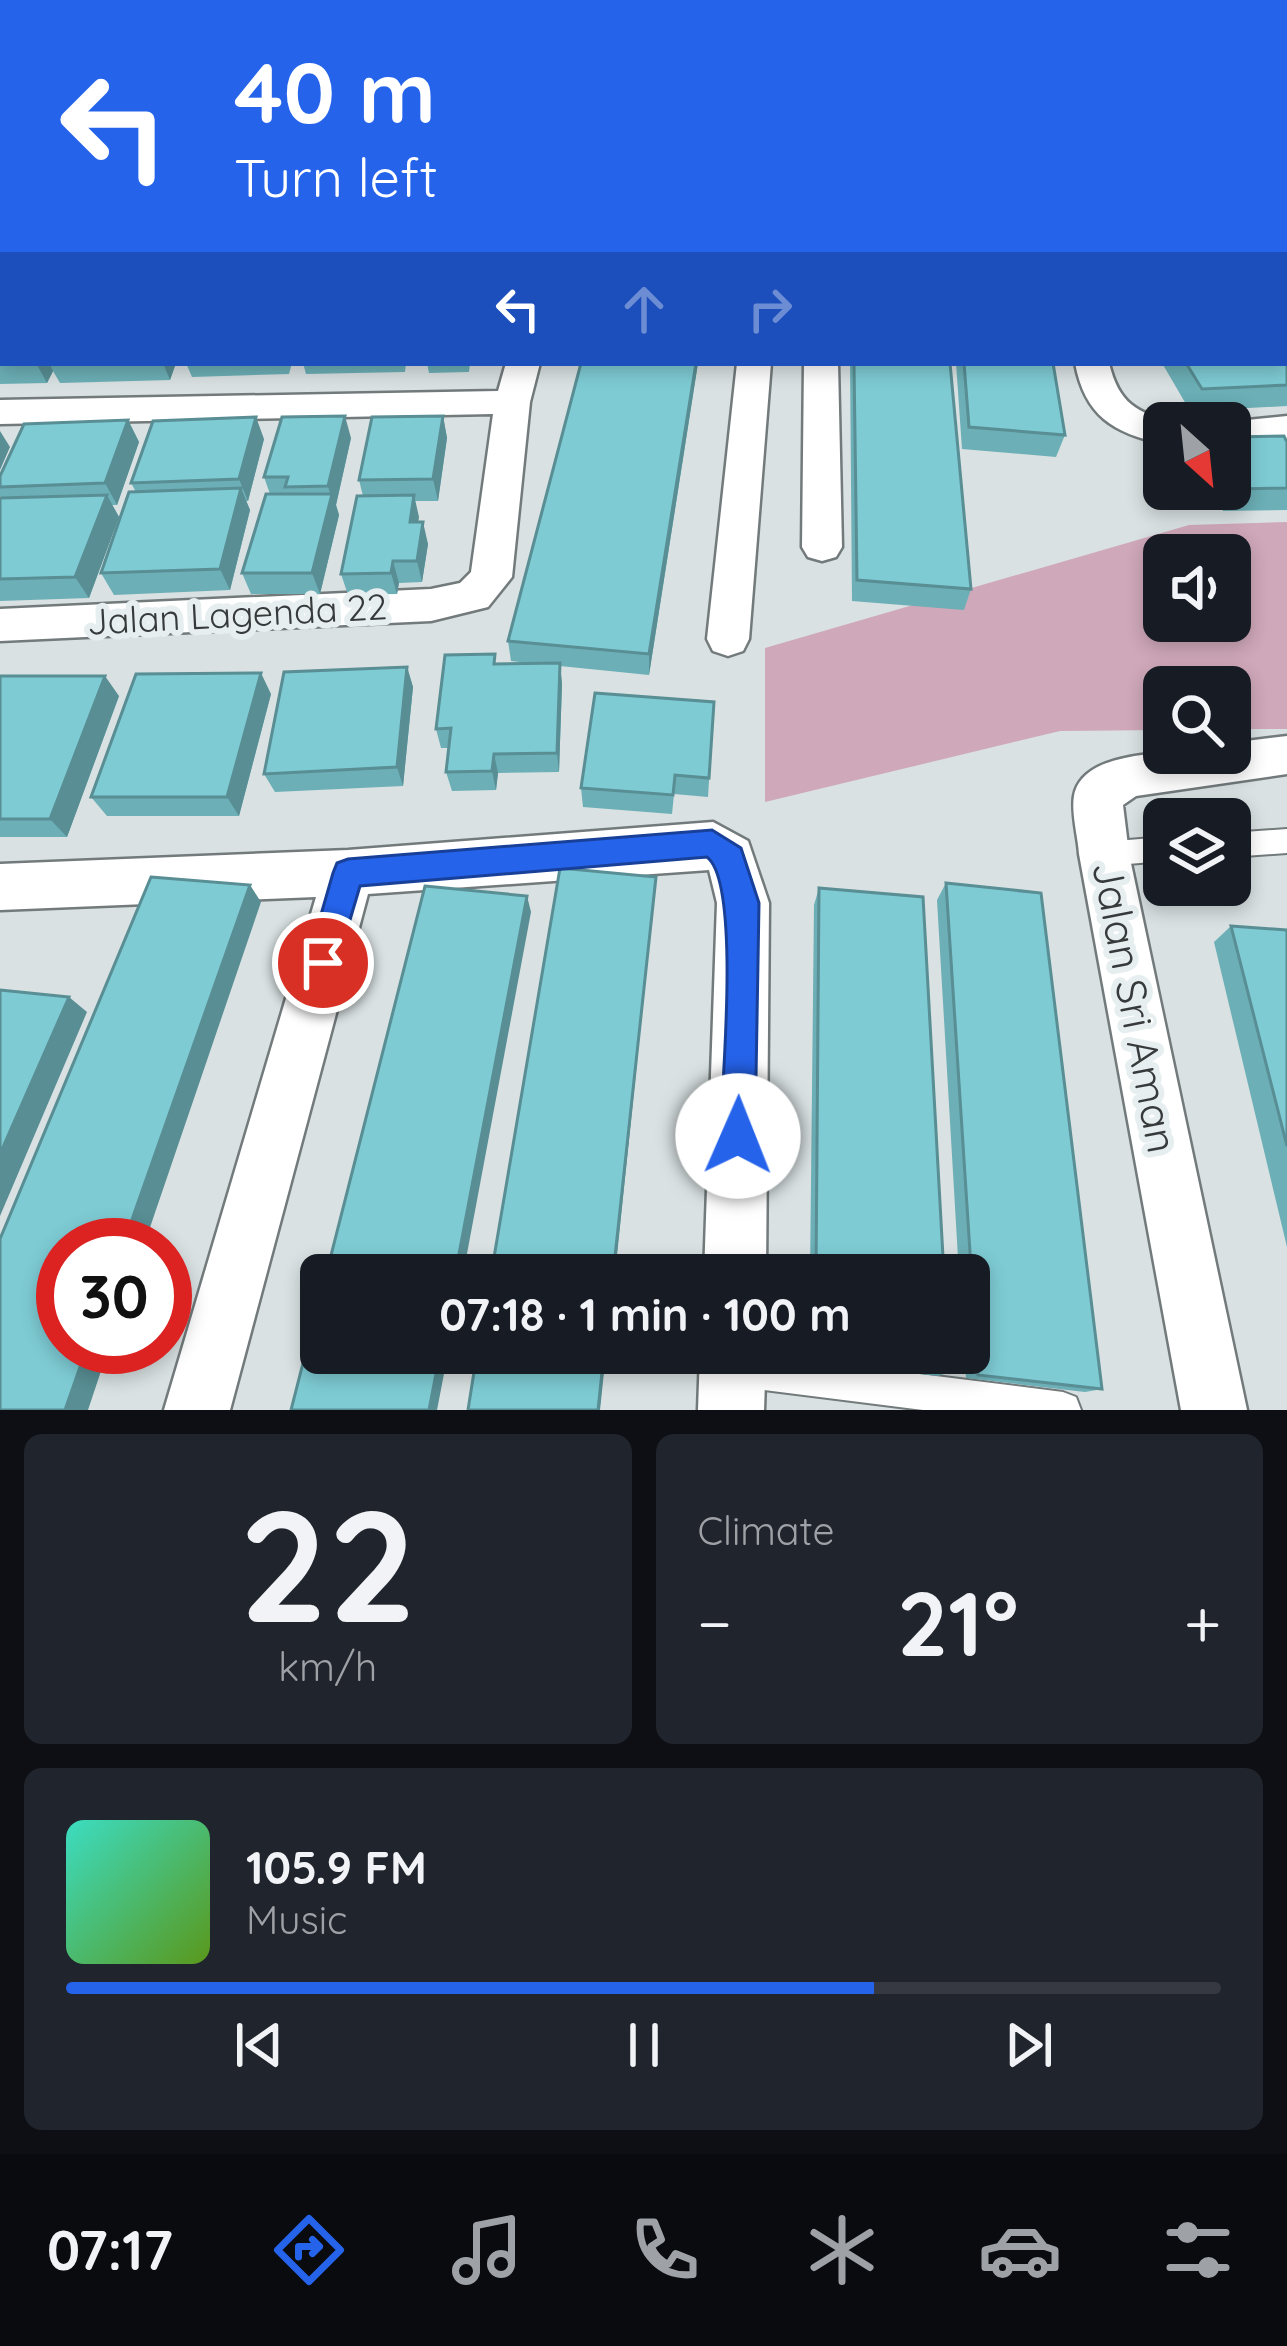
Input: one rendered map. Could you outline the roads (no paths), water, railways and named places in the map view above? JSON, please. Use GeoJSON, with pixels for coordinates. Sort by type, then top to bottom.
{"type":"FeatureCollection","features":[{"type":"Feature","properties":{"kind":"street"},"geometry":{"type":"LineString","coordinates":[[0,412],[512,402],[522,366]]}},
{"type":"Feature","properties":{"kind":"street"},"geometry":{"type":"LineString","coordinates":[[728,639],[754,366]]}},
{"type":"Feature","properties":{"kind":"street"},"geometry":{"type":"LineString","coordinates":[[821,366],[822,547]]}},
{"type":"Feature","properties":{"kind":"street"},"geometry":{"type":"LineString","coordinates":[[1093,366],[1098,398],[1143,426]]}},
{"type":"Feature","properties":{"kind":"street","name":"Jalan Lagenda 22"},"geometry":{"type":"LineString","coordinates":[[0,625],[431,605],[472,596],[491,577],[512,402]]}},
{"type":"Feature","properties":{"kind":"street"},"geometry":{"type":"LineString","coordinates":[[1251,430],[1287,428]]}},
{"type":"Feature","properties":{"kind":"street","name":"Jalan Sri Aman"},"geometry":{"type":"LineString","coordinates":[[1214,1410],[1103,854],[1098,796],[1125,777],[1287,755]]}},
{"type":"Feature","properties":{"kind":"street"},"geometry":{"type":"LineString","coordinates":[[0,887],[348,873],[712,844],[730,857],[743,903],[735,1254]]}},
{"type":"Feature","properties":{"kind":"street"},"geometry":{"type":"LineString","coordinates":[[197,1410],[348,873]]}},
{"type":"Feature","properties":{"kind":"lane"},"geometry":{"type":"LineString","coordinates":[[1251,843],[1287,841]]}},
{"type":"Feature","properties":{"kind":"lane"},"geometry":{"type":"LineString","coordinates":[[1103,854],[1143,851]]}},
{"type":"Feature","properties":{"kind":"lane"},"geometry":{"type":"LineString","coordinates":[[732,1377],[1063,1410]]}}]}
